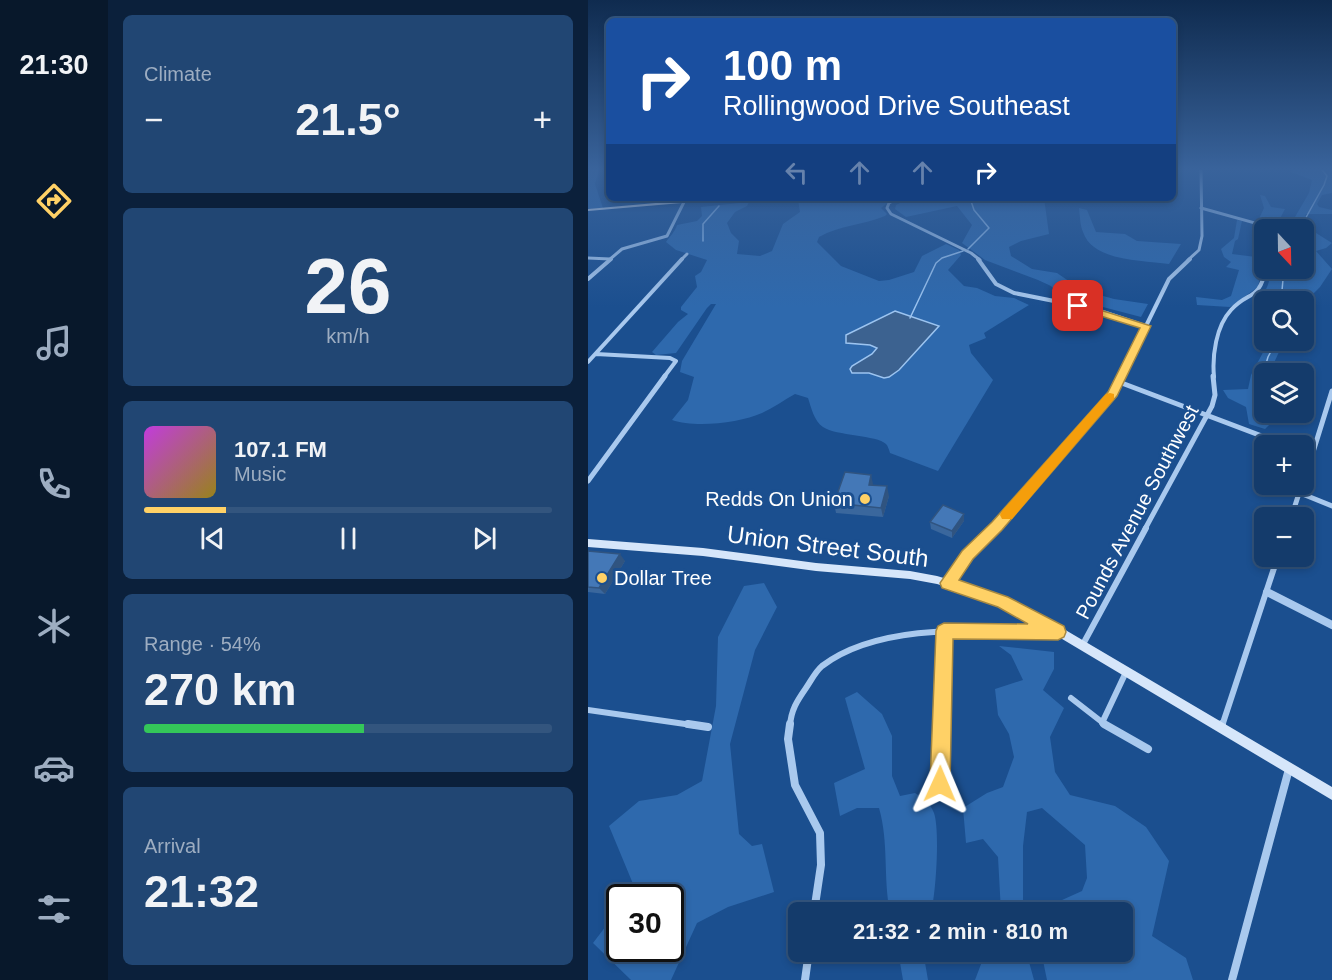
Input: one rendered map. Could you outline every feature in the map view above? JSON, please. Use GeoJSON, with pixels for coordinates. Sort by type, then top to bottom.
{"type":"FeatureCollection","features":[{"type":"Feature","properties":{"kind":"main road","name":"Union Street South"},"geometry":{"type":"LineString","coordinates":[[588,543],[703,552],[816,567],[910,575],[948,583],[1003,602],[1058,632],[1332,794]]}},
{"type":"Feature","properties":{"kind":"street"},"geometry":{"type":"LineString","coordinates":[[588,279],[628,246],[667,236],[677,216]]}},
{"type":"Feature","properties":{"kind":"street"},"geometry":{"type":"LineString","coordinates":[[895,216],[971,253],[981,261],[996,284],[1014,293],[1094,309],[1146,326]]}},
{"type":"Feature","properties":{"kind":"street"},"geometry":{"type":"LineString","coordinates":[[948,583],[967,555],[997,526],[1091,419],[1119,382],[1169,279],[1199,250],[1202,236],[1201,216]]}},
{"type":"Feature","properties":{"kind":"street"},"geometry":{"type":"LineString","coordinates":[[1230,216],[1254,222]]}},
{"type":"Feature","properties":{"kind":"street"},"geometry":{"type":"LineString","coordinates":[[588,362],[687,254]]}},
{"type":"Feature","properties":{"kind":"street"},"geometry":{"type":"LineString","coordinates":[[588,258],[610,259]]}},
{"type":"Feature","properties":{"kind":"street","name":"Pounds Avenue Southwest"},"geometry":{"type":"LineString","coordinates":[[1082,646],[1208,415],[1215,399],[1214,356],[1223,324],[1234,308],[1259,292],[1265,279]]}},
{"type":"Feature","properties":{"kind":"street"},"geometry":{"type":"LineString","coordinates":[[588,481],[676,361],[670,358],[596,354]]}},
{"type":"Feature","properties":{"kind":"street"},"geometry":{"type":"LineString","coordinates":[[1119,382],[1260,435]]}},
{"type":"Feature","properties":{"kind":"street"},"geometry":{"type":"LineString","coordinates":[[1314,449],[1331,395]]}},
{"type":"Feature","properties":{"kind":"street"},"geometry":{"type":"LineString","coordinates":[[1305,495],[1332,506]]}},
{"type":"Feature","properties":{"kind":"street"},"geometry":{"type":"LineString","coordinates":[[1221,728],[1274,567]]}},
{"type":"Feature","properties":{"kind":"street"},"geometry":{"type":"LineString","coordinates":[[1266,592],[1332,625]]}},
{"type":"Feature","properties":{"kind":"street"},"geometry":{"type":"LineString","coordinates":[[815,902],[822,846],[816,822],[795,785],[788,739],[791,714],[795,703],[820,668],[844,651],[895,637],[944,631],[1058,632]]}},
{"type":"Feature","properties":{"kind":"street"},"geometry":{"type":"LineString","coordinates":[[940,784],[944,631]]}},
{"type":"Feature","properties":{"kind":"street"},"geometry":{"type":"LineString","coordinates":[[1102,723],[1126,672]]}},
{"type":"Feature","properties":{"kind":"street"},"geometry":{"type":"LineString","coordinates":[[1071,698],[1102,723],[1148,748]]}},
{"type":"Feature","properties":{"kind":"street"},"geometry":{"type":"LineString","coordinates":[[588,710],[708,727]]}},
{"type":"Feature","properties":{"kind":"street"},"geometry":{"type":"LineString","coordinates":[[1232,980],[1289,769]]}},
{"type":"Feature","properties":{"kind":"street"},"geometry":{"type":"LineString","coordinates":[[805,980],[807,962]]}},
{"type":"Feature","properties":{"kind":"shaded area"},"geometry":{"type":"Polygon","coordinates":[[[702,216],[732,216],[727,223],[731,233],[739,241],[737,254],[760,256],[772,251],[783,224],[795,216],[885,216],[835,230],[819,237],[817,242],[841,266],[879,281],[914,272],[922,256],[946,244],[959,250],[961,255],[948,270],[964,286],[977,288],[995,296],[1014,298],[1029,305],[984,333],[986,338],[969,345],[971,353],[993,380],[938,471],[890,453],[887,445],[881,441],[823,427],[815,418],[808,398],[795,394],[762,413],[742,419],[705,424],[672,420],[688,400],[694,377],[680,372],[682,361],[716,304],[711,304],[707,308],[676,353],[656,355],[652,352],[688,314],[681,310],[681,307],[697,287],[695,276],[701,272],[707,260],[676,250],[666,242],[677,225],[697,221],[702,216]]]}},
{"type":"Feature","properties":{"kind":"shaded area"},"geometry":{"type":"Polygon","coordinates":[[[965,216],[1046,216],[1049,234],[1021,241],[1009,247],[1011,256],[1032,269],[1057,273],[1082,290],[1114,299],[1148,304],[1141,317],[1061,296],[1051,286],[985,260],[962,243],[972,225],[965,216]]]}},
{"type":"Feature","properties":{"kind":"shaded area"},"geometry":{"type":"Polygon","coordinates":[[[1080,216],[1089,216],[1096,232],[1125,234],[1137,241],[1181,244],[1169,264],[1120,258],[1097,249],[1088,242],[1080,216]]]}},
{"type":"Feature","properties":{"kind":"shaded area"},"geometry":{"type":"Polygon","coordinates":[[[1260,216],[1281,216],[1280,219],[1259,219],[1260,216]]]}},
{"type":"Feature","properties":{"kind":"shaded area"},"geometry":{"type":"Polygon","coordinates":[[[1296,216],[1305,216],[1304,219],[1294,219],[1296,216]]]}},
{"type":"Feature","properties":{"kind":"shaded area"},"geometry":{"type":"Polygon","coordinates":[[[1237,220],[1242,221],[1232,254],[1254,257],[1254,279],[1260,279],[1258,287],[1230,307],[1197,305],[1196,297],[1222,300],[1231,296],[1239,270],[1226,267],[1231,262],[1224,257],[1221,249],[1234,238],[1237,220]]]}},
{"type":"Feature","properties":{"kind":"shaded area"},"geometry":{"type":"Polygon","coordinates":[[[1314,232],[1332,243],[1316,251],[1332,269],[1314,293],[1314,291],[1265,291],[1269,279],[1314,279],[1314,232]]]}},
{"type":"Feature","properties":{"kind":"shaded area"},"geometry":{"type":"Polygon","coordinates":[[[895,311],[939,326],[899,370],[889,377],[884,378],[869,373],[852,373],[850,369],[852,366],[872,354],[877,348],[870,345],[846,343],[846,335],[895,311]]]}},
{"type":"Feature","properties":{"kind":"shaded area"},"geometry":{"type":"Polygon","coordinates":[[[1264,351],[1279,351],[1274,363],[1257,363],[1264,351]]]}},
{"type":"Feature","properties":{"kind":"shaded area"},"geometry":{"type":"Polygon","coordinates":[[[1254,369],[1254,423],[1271,423],[1265,429],[1249,424],[1246,407],[1228,398],[1223,390],[1248,389],[1254,369]]]}},
{"type":"Feature","properties":{"kind":"shaded area"},"geometry":{"type":"Polygon","coordinates":[[[764,583],[777,607],[755,650],[730,744],[739,834],[752,846],[762,844],[774,892],[728,907],[697,923],[684,952],[684,884],[633,884],[609,826],[639,801],[677,795],[702,781],[716,706],[718,637],[744,586],[764,583]]]}},
{"type":"Feature","properties":{"kind":"shaded area"},"geometry":{"type":"Polygon","coordinates":[[[999,646],[1054,652],[1054,669],[1043,690],[1064,708],[1050,737],[1055,772],[1070,795],[1115,806],[1146,827],[1169,861],[1152,936],[1186,958],[1193,980],[1047,980],[1043,962],[1133,962],[1133,902],[1058,902],[1082,891],[1087,878],[1085,845],[1042,808],[1027,812],[1023,846],[1023,902],[1000,902],[998,857],[983,839],[966,843],[963,808],[987,793],[1003,787],[1014,757],[1009,734],[998,715],[995,689],[1023,680],[1011,655],[999,646]]]}},
{"type":"Feature","properties":{"kind":"shaded area"},"geometry":{"type":"Polygon","coordinates":[[[857,692],[882,714],[892,736],[892,776],[900,796],[915,793],[931,806],[934,813],[937,862],[932,902],[889,902],[884,834],[879,808],[857,808],[840,816],[834,783],[865,769],[845,698],[857,692]]]}},
{"type":"Feature","properties":{"kind":"shaded area"},"geometry":{"type":"Polygon","coordinates":[[[606,926],[606,956],[593,943],[606,926]]]}},
{"type":"Feature","properties":{"kind":"shaded area"},"geometry":{"type":"Polygon","coordinates":[[[613,962],[679,962],[671,980],[631,980],[613,962]]]}},
{"type":"Feature","properties":{"kind":"shaded area"},"geometry":{"type":"Polygon","coordinates":[[[900,962],[925,962],[928,980],[903,980],[900,962]]]}},
{"type":"Feature","properties":{"kind":"shaded area"},"geometry":{"type":"Polygon","coordinates":[[[982,962],[1029,962],[1034,980],[975,980],[982,962]]]}},
{"type":"Feature","properties":{"kind":"building","name":"Redds On Union"},"geometry":{"type":"Polygon","coordinates":[[[845,472],[871,475],[869,485],[887,486],[881,508],[834,503],[845,472]]]}},
{"type":"Feature","properties":{"kind":"building"},"geometry":{"type":"Polygon","coordinates":[[[943,505],[964,514],[952,531],[930,522],[943,505]]]}},
{"type":"Feature","properties":{"kind":"building","name":"Dollar Tree"},"geometry":{"type":"Polygon","coordinates":[[[588,551],[620,554],[599,588],[588,587],[588,551]]]}},
{"type":"Feature","properties":{"kind":"waterway"},"geometry":{"type":"LineString","coordinates":[[703,241],[703,224],[710,216]]}},
{"type":"Feature","properties":{"kind":"waterway"},"geometry":{"type":"LineString","coordinates":[[968,249],[989,228],[979,216]]}},
{"type":"Feature","properties":{"kind":"waterway"},"geometry":{"type":"LineString","coordinates":[[910,318],[936,263],[942,258],[963,251]]}},
{"type":"Feature","properties":{"kind":"waterway"},"geometry":{"type":"LineString","coordinates":[[1282,291],[1283,279]]}},
{"type":"Feature","properties":{"kind":"waterway"},"geometry":{"type":"LineString","coordinates":[[1266,363],[1271,351]]}},
{"type":"Feature","properties":{"kind":"slow traffic"},"geometry":{"type":"LineString","coordinates":[[1007,515],[1110,397]]}},
{"type":"Feature","properties":{"kind":"place","name":"Redds On Union"},"geometry":{"type":"Point","coordinates":[865,499]}},
{"type":"Feature","properties":{"kind":"place","name":"Dollar Tree"},"geometry":{"type":"Point","coordinates":[602,578]}},
{"type":"Feature","properties":{"kind":"route"},"geometry":{"type":"LineString","coordinates":[[940,784],[944,631],[1058,632],[1003,602],[948,583],[967,555],[997,526],[1113,393],[1146,326],[1078,306]]}}]}
